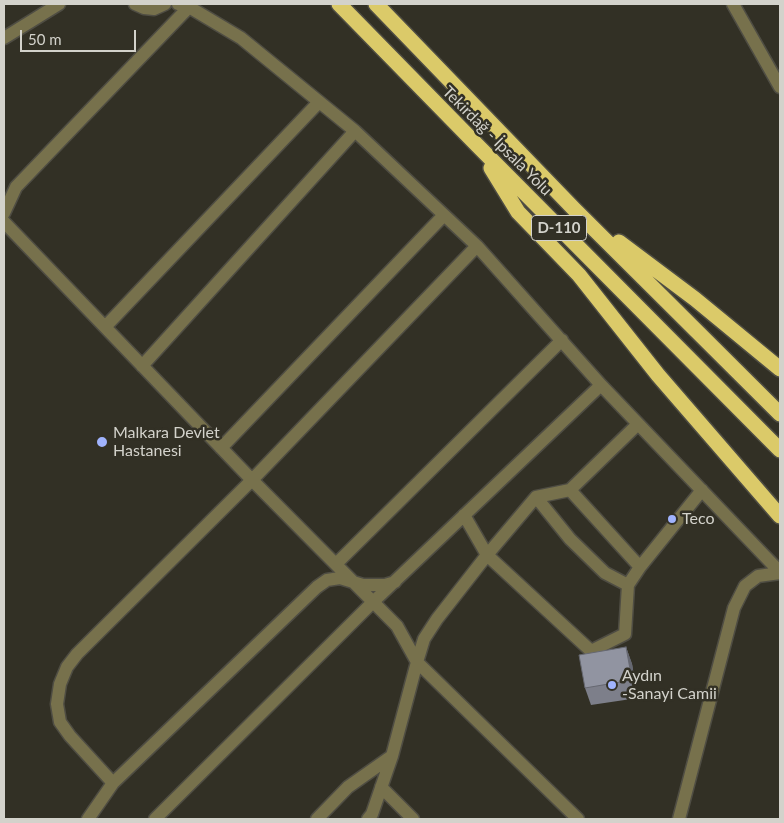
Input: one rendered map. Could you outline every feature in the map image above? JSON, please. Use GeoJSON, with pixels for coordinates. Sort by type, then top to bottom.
{"type":"FeatureCollection","features":[{"type":"Feature","properties":{"kind":"highway","name":"Tekirdağ - İpsala Yolu"},"geometry":{"type":"LineString","coordinates":[[339,4],[780,450]]}},
{"type":"Feature","properties":{"kind":"highway","name":"Tekirdağ - İpsala Yolu"},"geometry":{"type":"LineString","coordinates":[[376,4],[574,208],[780,414]]}},
{"type":"Feature","properties":{"kind":"highway"},"geometry":{"type":"LineString","coordinates":[[477,145],[518,212],[579,275],[658,375],[780,516]]}},
{"type":"Feature","properties":{"kind":"highway"},"geometry":{"type":"LineString","coordinates":[[574,208],[695,299],[780,369]]}},
{"type":"Feature","properties":{"kind":"street"},"geometry":{"type":"LineString","coordinates":[[4,38],[59,4]]}},
{"type":"Feature","properties":{"kind":"street"},"geometry":{"type":"LineString","coordinates":[[135,4],[144,8],[154,9],[165,4]]}},
{"type":"Feature","properties":{"kind":"street"},"geometry":{"type":"LineString","coordinates":[[732,4],[780,87]]}},
{"type":"Feature","properties":{"kind":"street"},"geometry":{"type":"LineString","coordinates":[[4,213],[16,188],[183,5],[241,38],[355,132],[478,246],[601,385],[780,572]]}},
{"type":"Feature","properties":{"kind":"street"},"geometry":{"type":"LineString","coordinates":[[105,327],[319,102]]}},
{"type":"Feature","properties":{"kind":"street"},"geometry":{"type":"LineString","coordinates":[[142,366],[355,132]]}},
{"type":"Feature","properties":{"kind":"street"},"geometry":{"type":"LineString","coordinates":[[221,448],[444,215]]}},
{"type":"Feature","properties":{"kind":"street"},"geometry":{"type":"LineString","coordinates":[[4,222],[252,480],[397,626],[417,662],[578,819]]}},
{"type":"Feature","properties":{"kind":"street"},"geometry":{"type":"LineString","coordinates":[[113,783],[70,736],[60,722],[58,704],[60,684],[67,666],[252,480],[478,246]]}},
{"type":"Feature","properties":{"kind":"street"},"geometry":{"type":"LineString","coordinates":[[336,564],[562,340]]}},
{"type":"Feature","properties":{"kind":"street"},"geometry":{"type":"LineString","coordinates":[[155,819],[373,602],[601,385]]}},
{"type":"Feature","properties":{"kind":"street"},"geometry":{"type":"LineString","coordinates":[[370,818],[392,756],[424,639],[437,619],[487,555],[536,497],[570,490],[638,424]]}},
{"type":"Feature","properties":{"kind":"street"},"geometry":{"type":"LineString","coordinates":[[570,490],[640,567]]}},
{"type":"Feature","properties":{"kind":"street"},"geometry":{"type":"LineString","coordinates":[[464,515],[487,555],[591,651],[625,634],[628,585],[640,567],[702,490]]}},
{"type":"Feature","properties":{"kind":"street"},"geometry":{"type":"LineString","coordinates":[[536,497],[570,539],[584,553],[605,573],[628,585]]}},
{"type":"Feature","properties":{"kind":"street"},"geometry":{"type":"LineString","coordinates":[[679,819],[734,608],[745,586],[758,576],[780,572]]}},
{"type":"Feature","properties":{"kind":"street"},"geometry":{"type":"LineString","coordinates":[[88,819],[113,783],[317,587],[327,580],[340,578],[373,586],[395,582]]}},
{"type":"Feature","properties":{"kind":"street"},"geometry":{"type":"LineString","coordinates":[[317,819],[348,787],[392,756]]}},
{"type":"Feature","properties":{"kind":"street"},"geometry":{"type":"LineString","coordinates":[[381,787],[413,819]]}},
{"type":"Feature","properties":{"kind":"building"},"geometry":{"type":"Polygon","coordinates":[[[626,647],[632,680],[585,688],[579,655],[626,647]]]}},
{"type":"Feature","properties":{"kind":"place","name":"Malkara Devlet Hastanesi"},"geometry":{"type":"Point","coordinates":[102,442]}},
{"type":"Feature","properties":{"kind":"place","name":"Teco"},"geometry":{"type":"Point","coordinates":[672,519]}},
{"type":"Feature","properties":{"kind":"place","name":"Aydın -Sanayi Camii"},"geometry":{"type":"Point","coordinates":[612,685]}}]}
